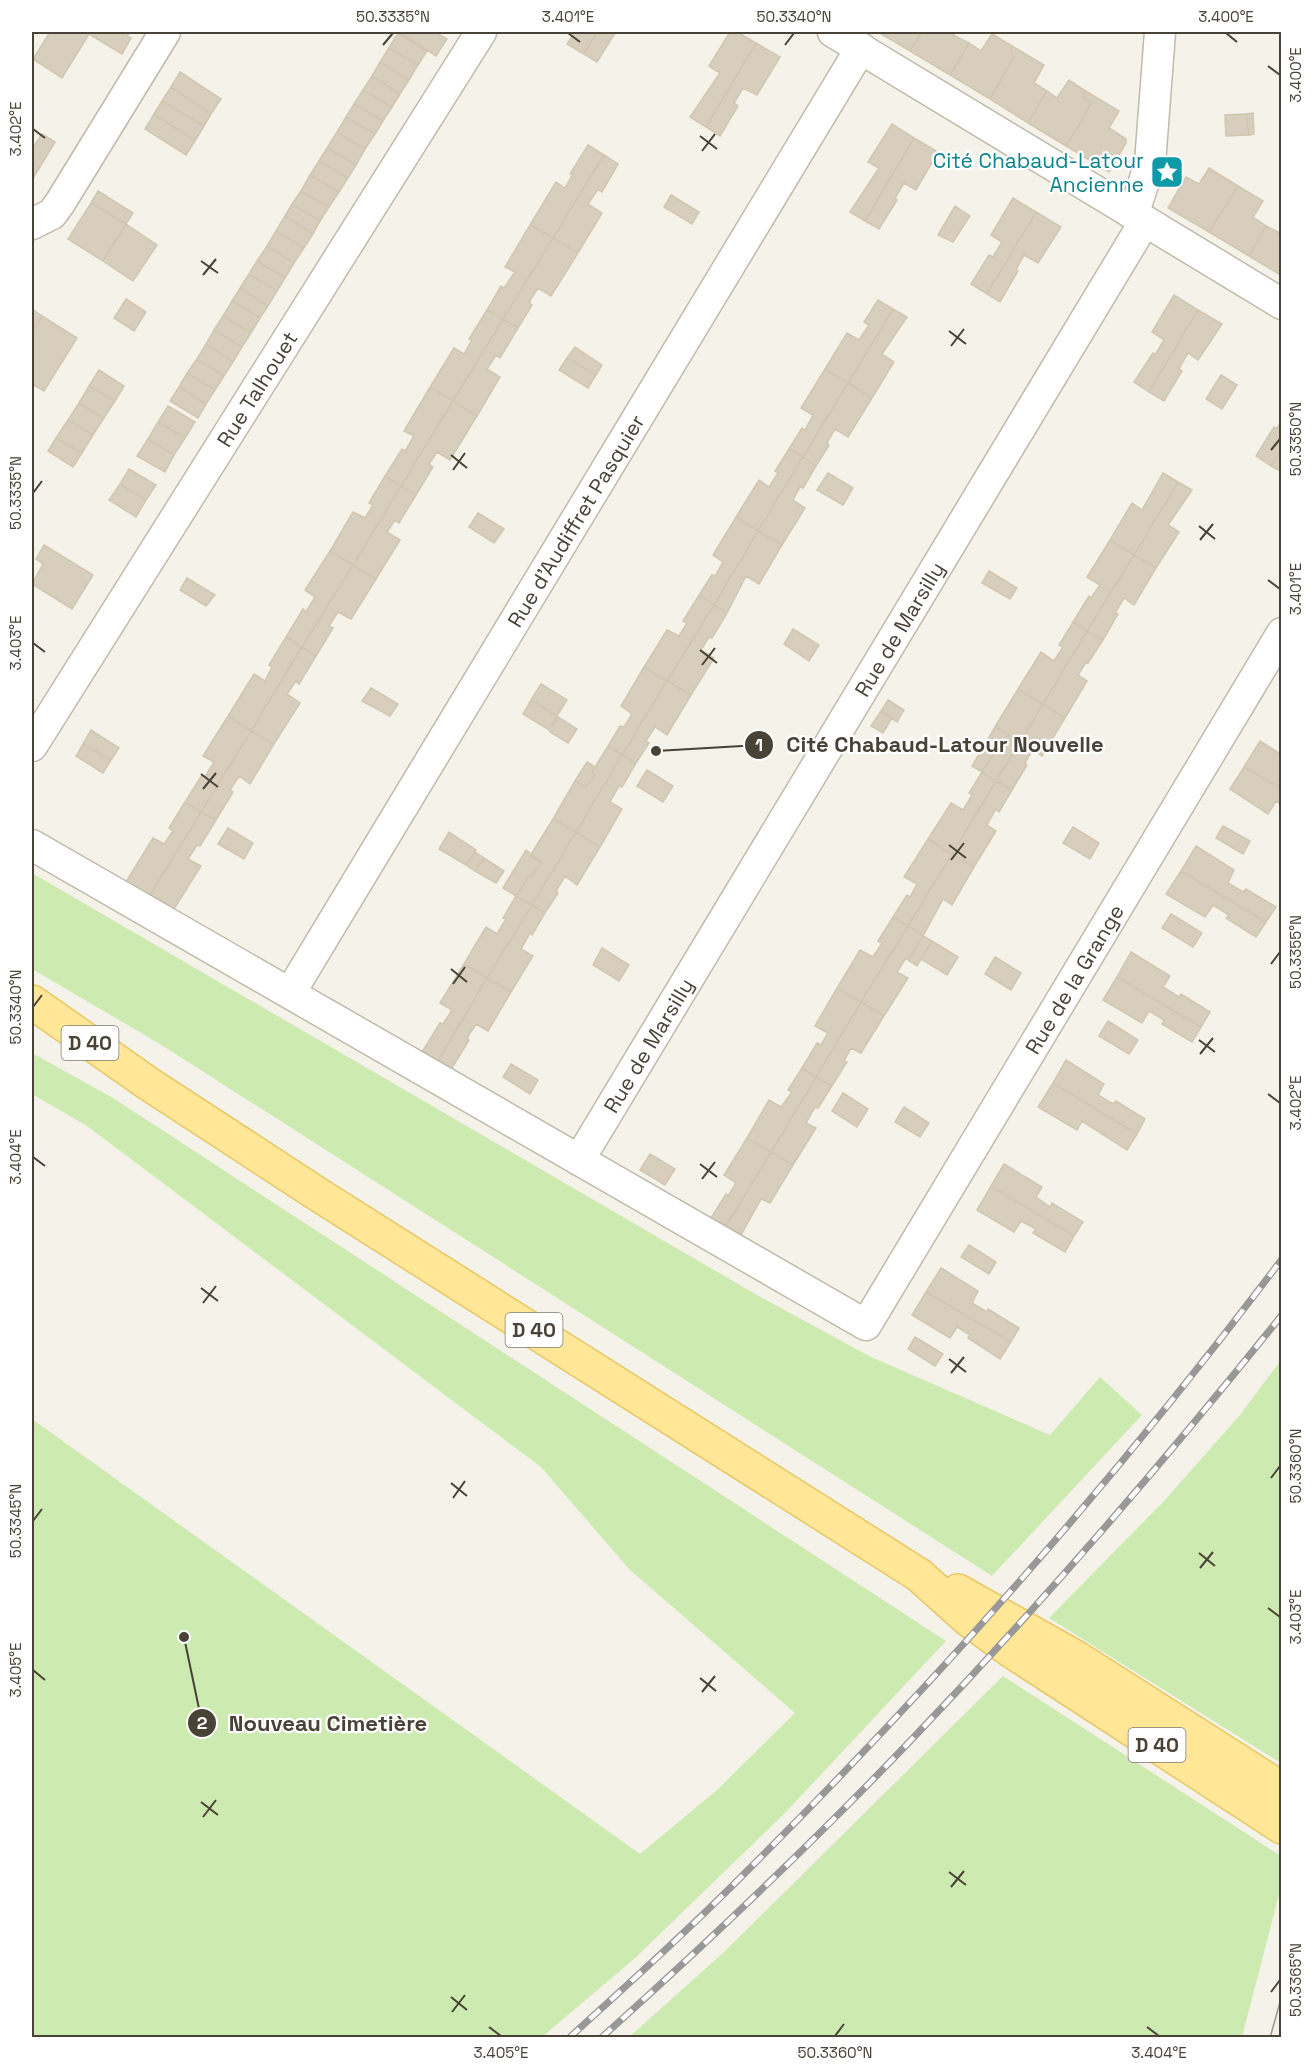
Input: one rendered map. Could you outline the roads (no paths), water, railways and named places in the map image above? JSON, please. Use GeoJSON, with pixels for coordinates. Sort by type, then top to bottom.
{"type":"FeatureCollection","features":[{"type":"Feature","properties":{"kind":"main road","name":"D 40"},"geometry":{"type":"LineString","coordinates":[[32,1002],[149,1084],[336,1206],[919,1575],[969,1596],[1049,1641],[1281,1789]]}},
{"type":"Feature","properties":{"kind":"main road","name":"D 40"},"geometry":{"type":"LineString","coordinates":[[32,1018],[149,1084]]}},
{"type":"Feature","properties":{"kind":"main road","name":"D 40"},"geometry":{"type":"LineString","coordinates":[[919,1575],[969,1620],[1010,1650],[1281,1827]]}},
{"type":"Feature","properties":{"kind":"street"},"geometry":{"type":"LineString","coordinates":[[32,224],[52,214],[60,203],[165,32]]}},
{"type":"Feature","properties":{"kind":"street","name":"Rue Talhouet"},"geometry":{"type":"LineString","coordinates":[[32,746],[481,32]]}},
{"type":"Feature","properties":{"kind":"street"},"geometry":{"type":"LineString","coordinates":[[833,32],[1281,304]]}},
{"type":"Feature","properties":{"kind":"street","name":"Rue de Marsilly"},"geometry":{"type":"LineString","coordinates":[[579,1160],[1137,217],[1138,200],[1150,163],[1161,32]]}},
{"type":"Feature","properties":{"kind":"street","name":"Rue d'Audiffret Pasquier"},"geometry":{"type":"LineString","coordinates":[[291,993],[861,48]]}},
{"type":"Feature","properties":{"kind":"street","name":"Rue de la Grange"},"geometry":{"type":"LineString","coordinates":[[579,1160],[866,1324],[1281,633]]}},
{"type":"Feature","properties":{"kind":"street"},"geometry":{"type":"LineString","coordinates":[[32,845],[579,1160]]}},
{"type":"Feature","properties":{"kind":"tram line"},"geometry":{"type":"LineString","coordinates":[[1270,2038],[1282,1995]]}},
{"type":"Feature","properties":{"kind":"railway"},"geometry":{"type":"LineString","coordinates":[[569,2038],[723,1895],[956,1653],[1091,1499],[1220,1340],[1282,1259]]}},
{"type":"Feature","properties":{"kind":"railway"},"geometry":{"type":"LineString","coordinates":[[601,2038],[800,1852],[877,1776],[962,1686],[1103,1530],[1282,1315]]}},
{"type":"Feature","properties":{"kind":"place","name":"Cité Chabaud-Latour Ancienne"},"geometry":{"type":"Point","coordinates":[1167,172]}},
{"type":"Feature","properties":{"kind":"place","name":"Cité Chabaud-Latour Nouvelle"},"geometry":{"type":"Point","coordinates":[656,751]}},
{"type":"Feature","properties":{"kind":"place","name":"Nouveau Cimetière"},"geometry":{"type":"Point","coordinates":[184,1637]}}]}
